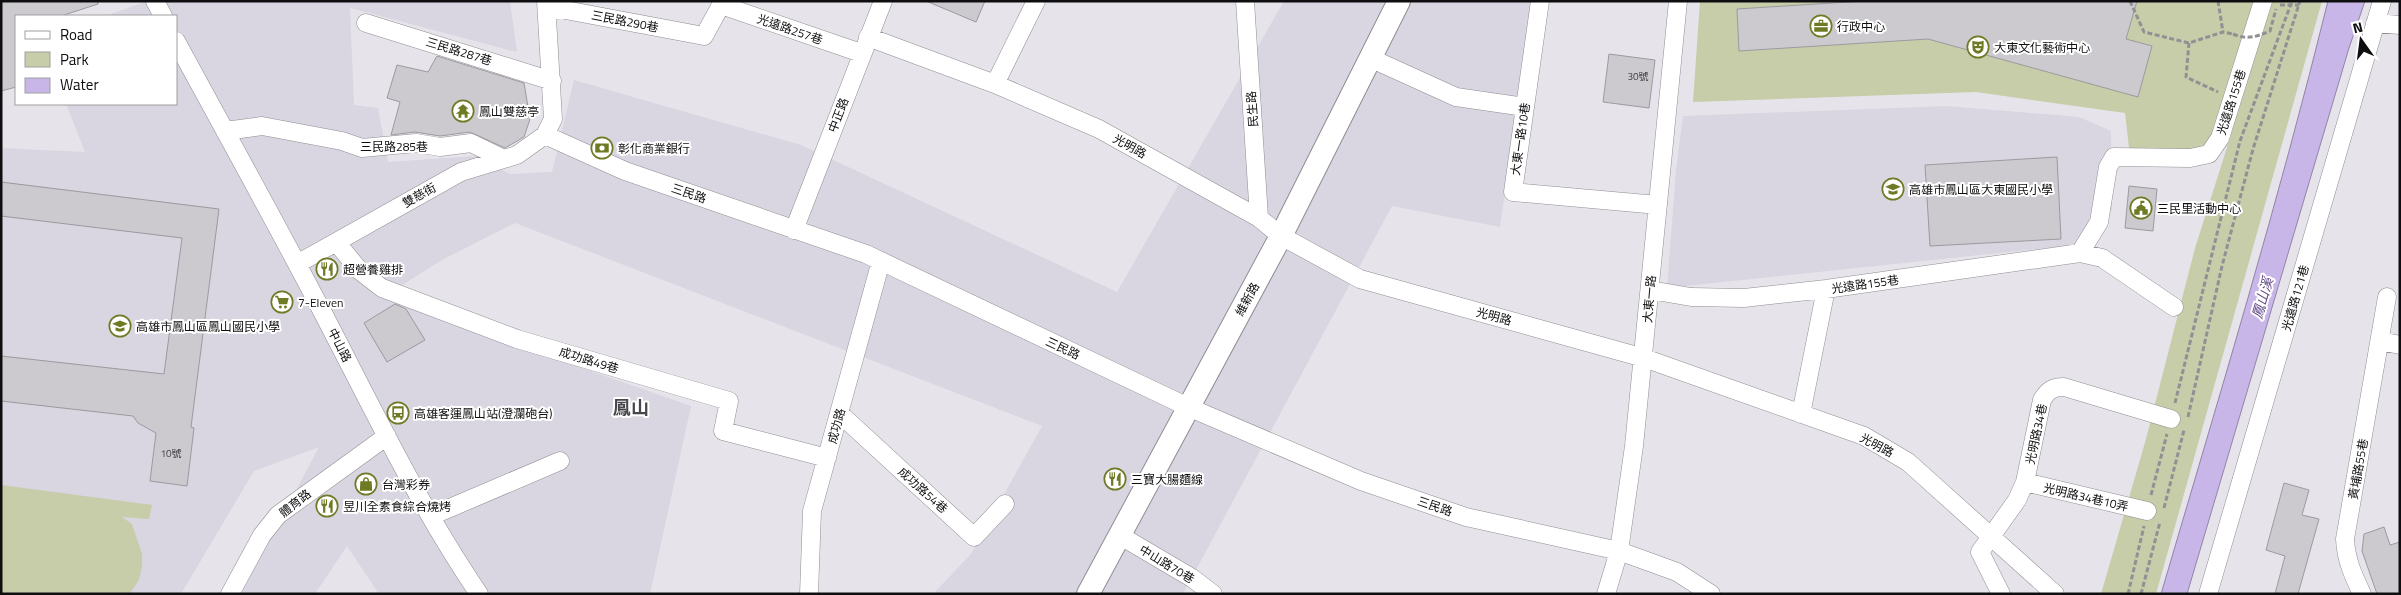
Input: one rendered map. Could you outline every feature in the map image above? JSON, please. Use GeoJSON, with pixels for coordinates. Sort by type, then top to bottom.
{"type":"FeatureCollection","features":[{"type":"Feature","properties":{"kind":"main road","name":"維新路"},"geometry":{"type":"LineString","coordinates":[[1088,594],[1281,236],[1399,1]]}},
{"type":"Feature","properties":{"kind":"street"},"geometry":{"type":"LineString","coordinates":[[155,1],[162,15]]}},
{"type":"Feature","properties":{"kind":"street","name":"中正路"},"geometry":{"type":"LineString","coordinates":[[794,230],[883,1]]}},
{"type":"Feature","properties":{"kind":"street"},"geometry":{"type":"LineString","coordinates":[[995,84],[1036,1]]}},
{"type":"Feature","properties":{"kind":"street","name":"民生路"},"geometry":{"type":"LineString","coordinates":[[1245,1],[1259,218]]}},
{"type":"Feature","properties":{"kind":"street","name":"大東一路10巷"},"geometry":{"type":"LineString","coordinates":[[1540,1],[1513,192],[1658,205]]}},
{"type":"Feature","properties":{"kind":"street","name":"大東一路"},"geometry":{"type":"LineString","coordinates":[[1606,594],[1619,551],[1644,358],[1678,1]]}},
{"type":"Feature","properties":{"kind":"street","name":"光遠路121巷"},"geometry":{"type":"LineString","coordinates":[[2208,594],[2382,1]]}},
{"type":"Feature","properties":{"kind":"street","name":"光遠路257巷"},"geometry":{"type":"LineString","coordinates":[[722,3],[865,45]]}},
{"type":"Feature","properties":{"kind":"street","name":"三民路290巷"},"geometry":{"type":"LineString","coordinates":[[547,7],[704,36],[722,3]]}},
{"type":"Feature","properties":{"kind":"street","name":"光遠路155巷"},"geometry":{"type":"LineString","coordinates":[[2080,253],[2099,222],[2108,167],[2114,157],[2190,158],[2209,154],[2220,138],[2270,5]]}},
{"type":"Feature","properties":{"kind":"street"},"geometry":{"type":"LineString","coordinates":[[545,135],[554,119],[547,7]]}},
{"type":"Feature","properties":{"kind":"street","name":"三民路287巷"},"geometry":{"type":"LineString","coordinates":[[366,22],[552,82]]}},
{"type":"Feature","properties":{"kind":"street"},"geometry":{"type":"LineString","coordinates":[[2375,23],[2400,25]]}},
{"type":"Feature","properties":{"kind":"street","name":"光明路"},"geometry":{"type":"LineString","coordinates":[[865,45],[995,84],[1099,129],[1259,218],[1281,236],[1360,279],[1644,358],[1864,436],[1908,462],[2055,594]]}},
{"type":"Feature","properties":{"kind":"street","name":"中山路"},"geometry":{"type":"LineString","coordinates":[[178,46],[297,264],[387,436],[455,558],[479,594]]}},
{"type":"Feature","properties":{"kind":"street"},"geometry":{"type":"LineString","coordinates":[[1370,58],[1456,98],[1525,108]]}},
{"type":"Feature","properties":{"kind":"street","name":"三民路285巷"},"geometry":{"type":"LineString","coordinates":[[225,131],[262,126],[342,141],[362,148],[416,143],[440,147],[471,143],[502,158]]}},
{"type":"Feature","properties":{"kind":"street","name":"三民路"},"geometry":{"type":"LineString","coordinates":[[545,135],[626,171],[881,261],[1188,407],[1361,481],[1466,517],[1619,551],[1677,572],[1711,594]]}},
{"type":"Feature","properties":{"kind":"street","name":"雙慈街"},"geometry":{"type":"LineString","coordinates":[[297,264],[461,172],[517,155],[545,135]]}},
{"type":"Feature","properties":{"kind":"street","name":"成功路49巷"},"geometry":{"type":"LineString","coordinates":[[336,242],[360,272],[382,288],[517,338],[729,401],[723,431],[827,458]]}},
{"type":"Feature","properties":{"kind":"street","name":"光遠路155巷"},"geometry":{"type":"LineString","coordinates":[[1650,290],[1718,298],[1826,289],[2080,253],[2102,258],[2174,307]]}},
{"type":"Feature","properties":{"kind":"street","name":"成功路"},"geometry":{"type":"LineString","coordinates":[[809,594],[812,511],[881,261]]}},
{"type":"Feature","properties":{"kind":"street"},"geometry":{"type":"LineString","coordinates":[[1801,414],[1826,289]]}},
{"type":"Feature","properties":{"kind":"street","name":"黃埔路55巷"},"geometry":{"type":"LineString","coordinates":[[2362,594],[2349,567],[2345,539],[2388,297]]}},
{"type":"Feature","properties":{"kind":"street"},"geometry":{"type":"LineString","coordinates":[[2380,341],[2400,345]]}},
{"type":"Feature","properties":{"kind":"street","name":"光明路34巷"},"geometry":{"type":"LineString","coordinates":[[2001,594],[1980,552],[2017,500],[2025,482],[2042,400],[2046,392],[2055,387],[2064,387],[2171,419]]}},
{"type":"Feature","properties":{"kind":"street","name":"成功路54巷"},"geometry":{"type":"LineString","coordinates":[[839,413],[974,537],[1005,504]]}},
{"type":"Feature","properties":{"kind":"street","name":"體育路"},"geometry":{"type":"LineString","coordinates":[[230,594],[262,535],[278,515],[387,436]]}},
{"type":"Feature","properties":{"kind":"street"},"geometry":{"type":"LineString","coordinates":[[431,516],[560,461]]}},
{"type":"Feature","properties":{"kind":"street","name":"光明路34巷10弄"},"geometry":{"type":"LineString","coordinates":[[2025,482],[2147,511]]}},
{"type":"Feature","properties":{"kind":"street","name":"中山路70巷"},"geometry":{"type":"LineString","coordinates":[[1119,535],[1192,578],[1213,594]]}},
{"type":"Feature","properties":{"kind":"path"},"geometry":{"type":"LineString","coordinates":[[2130,1],[2144,32],[2189,43],[2223,32],[2241,38],[2255,38],[2270,30],[2270,5],[2300,3],[2253,149],[2222,266],[2186,422],[2141,594]]}},
{"type":"Feature","properties":{"kind":"path"},"geometry":{"type":"LineString","coordinates":[[2218,1],[2223,32]]}},
{"type":"Feature","properties":{"kind":"path"},"geometry":{"type":"LineString","coordinates":[[2128,594],[2240,141],[2291,3]]}},
{"type":"Feature","properties":{"kind":"path"},"geometry":{"type":"LineString","coordinates":[[2189,43],[2186,77],[2218,92],[2218,97]]}},
{"type":"Feature","properties":{"kind":"path"},"geometry":{"type":"LineString","coordinates":[[2222,132],[2240,141]]}},
{"type":"Feature","properties":{"kind":"shaded area"},"geometry":{"type":"Polygon","coordinates":[[[147,1],[510,1],[517,52],[350,8],[354,105],[378,108],[388,162],[476,156],[510,174],[552,172],[574,80],[801,145],[1117,292],[1284,1],[1532,1],[1500,227],[1392,206],[1183,594],[933,594],[971,554],[1042,426],[515,223],[440,261],[382,298],[691,406],[650,594],[379,594],[347,546],[315,594],[241,594],[319,447],[254,471],[181,594],[1,594],[1,148],[85,152],[66,105],[178,105],[178,15],[109,15],[147,1]]]}},
{"type":"Feature","properties":{"kind":"shaded area","name":"高雄市鳳山區大東國民小學"},"geometry":{"type":"Polygon","coordinates":[[[1946,106],[2079,117],[2111,131],[2112,209],[2094,243],[1667,288],[1676,170],[1683,116],[1946,106]]]}},
{"type":"Feature","properties":{"kind":"green space","name":"大東文化藝術中心"},"geometry":{"type":"Polygon","coordinates":[[[1700,1],[2322,1],[2156,594],[2101,594],[2146,439],[2195,248],[2237,116],[2227,146],[2131,165],[2125,113],[1976,92],[1693,102],[1700,1]]]}},
{"type":"Feature","properties":{"kind":"green space"},"geometry":{"type":"Polygon","coordinates":[[[1,485],[152,505],[149,519],[122,517],[132,524],[142,554],[139,580],[130,593],[1,594],[1,485]]]}},
{"type":"Feature","properties":{"kind":"water","name":"鳳山溪"},"geometry":{"type":"Polygon","coordinates":[[[2328,1],[2365,1],[2349,48],[2187,594],[2161,594],[2269,224],[2328,1]]]}},
{"type":"Feature","properties":{"kind":"building"},"geometry":{"type":"Polygon","coordinates":[[[1,1],[98,1],[98,4],[64,15],[15,15],[15,87],[1,91],[1,1]]]}},
{"type":"Feature","properties":{"kind":"building"},"geometry":{"type":"Polygon","coordinates":[[[926,1],[985,1],[976,22],[926,1]]]}},
{"type":"Feature","properties":{"kind":"building"},"geometry":{"type":"Polygon","coordinates":[[[1864,1],[2137,1],[2126,39],[2152,46],[2138,97],[1928,39],[1739,51],[1737,9],[1864,1]]]}},
{"type":"Feature","properties":{"kind":"building"},"geometry":{"type":"Polygon","coordinates":[[[1609,54],[1655,60],[1649,108],[1603,102],[1609,54]]]}},
{"type":"Feature","properties":{"kind":"building","name":"鳳山雙慈亭"},"geometry":{"type":"Polygon","coordinates":[[[437,56],[524,83],[530,119],[524,137],[505,148],[470,132],[440,136],[415,132],[391,135],[400,102],[387,98],[397,65],[428,72],[437,56]]]}},
{"type":"Feature","properties":{"kind":"building"},"geometry":{"type":"Polygon","coordinates":[[[2057,157],[2061,239],[1930,246],[1925,165],[2057,157]]]}},
{"type":"Feature","properties":{"kind":"building"},"geometry":{"type":"Polygon","coordinates":[[[1,182],[219,209],[191,427],[194,428],[187,486],[150,481],[156,433],[138,423],[133,416],[1,401],[1,356],[164,374],[182,238],[1,216],[1,182]]]}},
{"type":"Feature","properties":{"kind":"building","name":"三民里活動中心"},"geometry":{"type":"Polygon","coordinates":[[[2129,186],[2157,189],[2153,231],[2125,228],[2129,186]]]}},
{"type":"Feature","properties":{"kind":"building"},"geometry":{"type":"Polygon","coordinates":[[[395,304],[406,309],[425,340],[387,362],[364,323],[395,304]]]}},
{"type":"Feature","properties":{"kind":"building"},"geometry":{"type":"Polygon","coordinates":[[[2284,483],[2309,490],[2302,515],[2319,519],[2298,594],[2275,594],[2285,556],[2266,550],[2284,483]]]}},
{"type":"Feature","properties":{"kind":"building"},"geometry":{"type":"Polygon","coordinates":[[[2384,527],[2390,545],[2400,542],[2400,594],[2377,594],[2362,551],[2364,534],[2384,527]]]}},
{"type":"Feature","properties":{"kind":"place","name":"行政中心"},"geometry":{"type":"Point","coordinates":[1821,26]}},
{"type":"Feature","properties":{"kind":"place","name":"大東文化藝術中心"},"geometry":{"type":"Point","coordinates":[1978,47]}},
{"type":"Feature","properties":{"kind":"place","name":"鳳山雙慈亭"},"geometry":{"type":"Point","coordinates":[463,111]}},
{"type":"Feature","properties":{"kind":"place","name":"彰化商業銀行"},"geometry":{"type":"Point","coordinates":[602,148]}},
{"type":"Feature","properties":{"kind":"place","name":"高雄市鳳山區大東國民小學"},"geometry":{"type":"Point","coordinates":[1893,189]}},
{"type":"Feature","properties":{"kind":"place","name":"三民里活動中心"},"geometry":{"type":"Point","coordinates":[2141,208]}},
{"type":"Feature","properties":{"kind":"place","name":"超營養雞排"},"geometry":{"type":"Point","coordinates":[327,269]}},
{"type":"Feature","properties":{"kind":"place","name":"7-Eleven"},"geometry":{"type":"Point","coordinates":[282,302]}},
{"type":"Feature","properties":{"kind":"place","name":"高雄市鳳山區鳳山國民小學"},"geometry":{"type":"Point","coordinates":[120,326]}},
{"type":"Feature","properties":{"kind":"place","name":"高雄客運鳳山站(澄瀾砲台)"},"geometry":{"type":"Point","coordinates":[398,413]}},
{"type":"Feature","properties":{"kind":"place","name":"三寶大腸麵線"},"geometry":{"type":"Point","coordinates":[1115,479]}},
{"type":"Feature","properties":{"kind":"place","name":"台灣彩券"},"geometry":{"type":"Point","coordinates":[366,484]}},
{"type":"Feature","properties":{"kind":"place","name":"昱川全素食綜合燒烤"},"geometry":{"type":"Point","coordinates":[327,506]}},
{"type":"Feature","properties":{"kind":"district","name":"鳳山"},"geometry":{"type":"Point","coordinates":[631,407]}}]}
